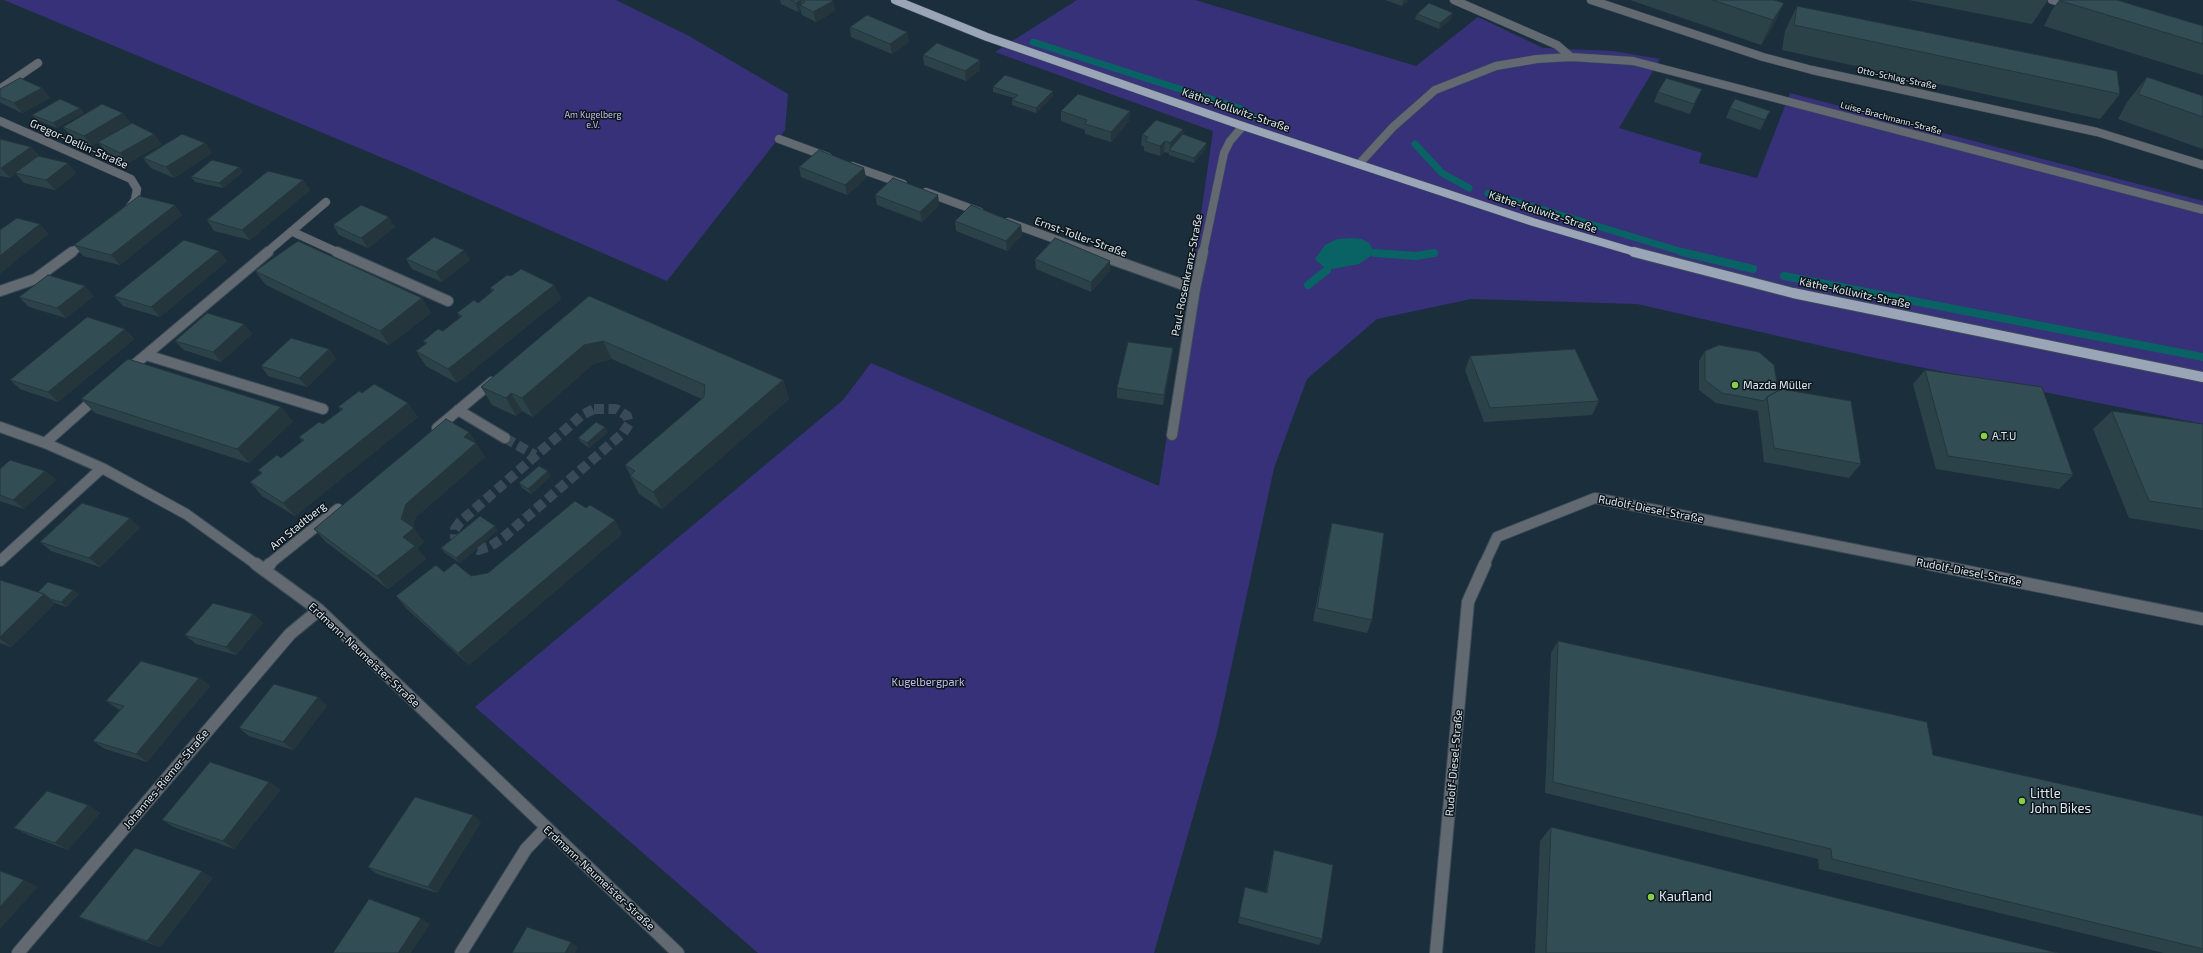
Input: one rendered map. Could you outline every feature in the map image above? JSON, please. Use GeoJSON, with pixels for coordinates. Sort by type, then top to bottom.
{"type":"FeatureCollection","features":[{"type":"Feature","properties":{"kind":"main road","name":"Käthe-Kollwitz-Straße"},"geometry":{"type":"LineString","coordinates":[[895,0],[987,37],[1243,126],[1533,222],[1690,268],[1793,293],[2203,376]]}},
{"type":"Feature","properties":{"kind":"street"},"geometry":{"type":"LineString","coordinates":[[1454,0],[1557,45],[1571,57]]}},
{"type":"Feature","properties":{"kind":"street","name":"Otto-Schlag-Straße"},"geometry":{"type":"LineString","coordinates":[[1591,0],[1762,57],[1812,70],[2097,132],[2203,165]]}},
{"type":"Feature","properties":{"kind":"street"},"geometry":{"type":"LineString","coordinates":[[2052,0],[2075,6]]}},
{"type":"Feature","properties":{"kind":"street","name":"Luise-Brachmann-Straße"},"geometry":{"type":"LineString","coordinates":[[1359,164],[1393,127],[1435,90],[1496,66],[1538,59],[1571,57],[1633,61],[2203,210]]}},
{"type":"Feature","properties":{"kind":"street"},"geometry":{"type":"LineString","coordinates":[[0,89],[38,64]]}},
{"type":"Feature","properties":{"kind":"street","name":"Gregor-Dellin-Straße"},"geometry":{"type":"LineString","coordinates":[[0,121],[131,179],[137,189],[135,200],[126,212],[120,216]]}},
{"type":"Feature","properties":{"kind":"street","name":"Paul-Rosenkranz-Straße"},"geometry":{"type":"LineString","coordinates":[[1172,435],[1195,290],[1224,153],[1230,141],[1243,126]]}},
{"type":"Feature","properties":{"kind":"street"},"geometry":{"type":"LineString","coordinates":[[779,139],[987,214]]}},
{"type":"Feature","properties":{"kind":"street"},"geometry":{"type":"LineString","coordinates":[[123,375],[294,232],[326,202]]}},
{"type":"Feature","properties":{"kind":"street","name":"Ernst-Toller-Straße"},"geometry":{"type":"LineString","coordinates":[[1001,220],[1195,290]]}},
{"type":"Feature","properties":{"kind":"street"},"geometry":{"type":"LineString","coordinates":[[294,232],[448,301]]}},
{"type":"Feature","properties":{"kind":"street"},"geometry":{"type":"LineString","coordinates":[[0,291],[35,279],[94,235]]}},
{"type":"Feature","properties":{"kind":"street"},"geometry":{"type":"LineString","coordinates":[[146,355],[323,409]]}},
{"type":"Feature","properties":{"kind":"street"},"geometry":{"type":"LineString","coordinates":[[431,432],[500,374]]}},
{"type":"Feature","properties":{"kind":"street"},"geometry":{"type":"LineString","coordinates":[[45,443],[105,390]]}},
{"type":"Feature","properties":{"kind":"street"},"geometry":{"type":"LineString","coordinates":[[458,410],[505,438]]}},
{"type":"Feature","properties":{"kind":"street","name":"Erdmann-Neumeister-Straße"},"geometry":{"type":"LineString","coordinates":[[0,427],[45,443],[102,468],[186,514],[319,610],[678,953]]}},
{"type":"Feature","properties":{"kind":"street"},"geometry":{"type":"LineString","coordinates":[[0,561],[79,486],[102,468]]}},
{"type":"Feature","properties":{"kind":"street","name":"Rudolf-Diesel-Straße"},"geometry":{"type":"LineString","coordinates":[[1436,953],[1468,602],[1497,537],[1595,498],[2203,619]]}},
{"type":"Feature","properties":{"kind":"street","name":"Am Stadtberg"},"geometry":{"type":"LineString","coordinates":[[264,569],[347,501]]}},
{"type":"Feature","properties":{"kind":"street","name":"Johannes-Riemer-Straße"},"geometry":{"type":"LineString","coordinates":[[18,953],[290,634],[319,610]]}},
{"type":"Feature","properties":{"kind":"street"},"geometry":{"type":"LineString","coordinates":[[461,953],[526,849],[546,828]]}},
{"type":"Feature","properties":{"kind":"green space","name":"Am Kugelberg e.V."},"geometry":{"type":"Polygon","coordinates":[[[4,0],[616,0],[689,36],[788,94],[785,130],[667,281],[402,166],[4,0]]]}},
{"type":"Feature","properties":{"kind":"green space","name":"Kugelbergpark"},"geometry":{"type":"Polygon","coordinates":[[[1077,0],[1195,0],[1416,66],[1478,17],[1543,48],[1613,51],[1660,59],[1619,128],[1702,153],[1699,163],[1757,178],[1790,93],[2203,201],[2203,424],[1875,358],[1637,304],[1471,299],[1377,319],[1307,379],[1274,468],[1217,733],[1154,953],[758,953],[475,707],[843,400],[871,363],[1159,486],[1213,131],[995,52],[1077,0]]]}},
{"type":"Feature","properties":{"kind":"shaded area"},"geometry":{"type":"Polygon","coordinates":[[[1337,239],[1362,239],[1369,243],[1375,253],[1359,264],[1327,270],[1315,259],[1325,245],[1337,239]]]}},
{"type":"Feature","properties":{"kind":"building"},"geometry":{"type":"Polygon","coordinates":[[[791,0],[801,0],[796,3],[791,0]]]}},
{"type":"Feature","properties":{"kind":"building"},"geometry":{"type":"Polygon","coordinates":[[[801,0],[833,1],[813,12],[800,5],[805,2],[801,0]]]}},
{"type":"Feature","properties":{"kind":"building"},"geometry":{"type":"Polygon","coordinates":[[[1712,0],[1774,0],[1784,3],[1773,20],[1712,0]]]}},
{"type":"Feature","properties":{"kind":"building"},"geometry":{"type":"Polygon","coordinates":[[[2117,0],[2203,26],[2203,44],[2061,1],[2117,0]]]}},
{"type":"Feature","properties":{"kind":"building"},"geometry":{"type":"Polygon","coordinates":[[[1429,3],[1453,13],[1440,23],[1417,14],[1429,3]]]}},
{"type":"Feature","properties":{"kind":"building"},"geometry":{"type":"Polygon","coordinates":[[[1797,6],[2117,71],[2120,94],[1794,25],[1797,6]]]}},
{"type":"Feature","properties":{"kind":"building"},"geometry":{"type":"Polygon","coordinates":[[[867,15],[907,32],[890,44],[850,27],[867,15]]]}},
{"type":"Feature","properties":{"kind":"building"},"geometry":{"type":"Polygon","coordinates":[[[937,43],[980,60],[965,71],[923,55],[937,43]]]}},
{"type":"Feature","properties":{"kind":"building"},"geometry":{"type":"Polygon","coordinates":[[[1005,75],[1053,91],[1036,108],[1012,100],[1018,95],[993,87],[1005,75]]]}},
{"type":"Feature","properties":{"kind":"building"},"geometry":{"type":"Polygon","coordinates":[[[2147,77],[2203,96],[2203,117],[2138,94],[2147,77]]]}},
{"type":"Feature","properties":{"kind":"building"},"geometry":{"type":"Polygon","coordinates":[[[20,78],[42,88],[14,103],[0,97],[0,89],[20,78]]]}},
{"type":"Feature","properties":{"kind":"building"},"geometry":{"type":"Polygon","coordinates":[[[1666,78],[1702,89],[1694,104],[1658,92],[1666,78]]]}},
{"type":"Feature","properties":{"kind":"building"},"geometry":{"type":"Polygon","coordinates":[[[1078,94],[1130,111],[1111,132],[1085,124],[1087,120],[1061,111],[1078,94]]]}},
{"type":"Feature","properties":{"kind":"building"},"geometry":{"type":"Polygon","coordinates":[[[60,99],[80,108],[53,123],[32,115],[60,99]]]}},
{"type":"Feature","properties":{"kind":"building"},"geometry":{"type":"Polygon","coordinates":[[[1735,99],[1770,111],[1765,120],[1730,108],[1735,99]]]}},
{"type":"Feature","properties":{"kind":"building"},"geometry":{"type":"Polygon","coordinates":[[[102,104],[123,113],[84,136],[63,127],[102,104]]]}},
{"type":"Feature","properties":{"kind":"building"},"geometry":{"type":"Polygon","coordinates":[[[1156,120],[1183,129],[1170,143],[1165,141],[1160,146],[1145,141],[1148,137],[1142,135],[1156,120]]]}},
{"type":"Feature","properties":{"kind":"building"},"geometry":{"type":"Polygon","coordinates":[[[132,123],[154,134],[120,153],[98,142],[132,123]]]}},
{"type":"Feature","properties":{"kind":"building"},"geometry":{"type":"Polygon","coordinates":[[[182,134],[205,143],[166,167],[143,158],[182,134]]]}},
{"type":"Feature","properties":{"kind":"building"},"geometry":{"type":"Polygon","coordinates":[[[1183,134],[1207,143],[1194,158],[1169,150],[1183,134]]]}},
{"type":"Feature","properties":{"kind":"building"},"geometry":{"type":"Polygon","coordinates":[[[0,139],[31,147],[0,168],[0,139]]]}},
{"type":"Feature","properties":{"kind":"building"},"geometry":{"type":"Polygon","coordinates":[[[819,150],[864,168],[845,185],[799,167],[819,150]]]}},
{"type":"Feature","properties":{"kind":"building"},"geometry":{"type":"Polygon","coordinates":[[[38,156],[68,163],[46,180],[15,173],[38,156]]]}},
{"type":"Feature","properties":{"kind":"building"},"geometry":{"type":"Polygon","coordinates":[[[212,160],[239,167],[219,183],[191,177],[212,160]]]}},
{"type":"Feature","properties":{"kind":"building"},"geometry":{"type":"Polygon","coordinates":[[[268,171],[303,180],[242,230],[207,220],[268,171]]]}},
{"type":"Feature","properties":{"kind":"building"},"geometry":{"type":"Polygon","coordinates":[[[893,178],[938,195],[920,212],[875,195],[893,178]]]}},
{"type":"Feature","properties":{"kind":"building"},"geometry":{"type":"Polygon","coordinates":[[[139,196],[175,205],[111,255],[74,245],[139,196]]]}},
{"type":"Feature","properties":{"kind":"building"},"geometry":{"type":"Polygon","coordinates":[[[361,205],[389,217],[361,238],[333,225],[361,205]]]}},
{"type":"Feature","properties":{"kind":"building"},"geometry":{"type":"Polygon","coordinates":[[[971,205],[1021,225],[1006,241],[955,221],[971,205]]]}},
{"type":"Feature","properties":{"kind":"building"},"geometry":{"type":"Polygon","coordinates":[[[17,218],[40,224],[0,256],[0,230],[17,218]]]}},
{"type":"Feature","properties":{"kind":"building"},"geometry":{"type":"Polygon","coordinates":[[[434,237],[464,250],[436,272],[406,259],[434,237]]]}},
{"type":"Feature","properties":{"kind":"building"},"geometry":{"type":"Polygon","coordinates":[[[1055,238],[1110,261],[1091,282],[1035,259],[1055,238]]]}},
{"type":"Feature","properties":{"kind":"building"},"geometry":{"type":"Polygon","coordinates":[[[184,240],[219,251],[151,307],[114,296],[184,240]]]}},
{"type":"Feature","properties":{"kind":"building"},"geometry":{"type":"Polygon","coordinates":[[[298,241],[422,298],[380,331],[255,271],[298,241]]]}},
{"type":"Feature","properties":{"kind":"building"},"geometry":{"type":"Polygon","coordinates":[[[521,269],[554,285],[448,369],[416,351],[427,343],[423,341],[438,329],[443,331],[462,316],[457,313],[474,300],[478,303],[494,290],[490,288],[507,275],[511,276],[521,269]]]}},
{"type":"Feature","properties":{"kind":"building"},"geometry":{"type":"Polygon","coordinates":[[[48,275],[85,286],[57,308],[19,297],[48,275]]]}},
{"type":"Feature","properties":{"kind":"building"},"geometry":{"type":"Polygon","coordinates":[[[589,296],[783,380],[653,492],[630,476],[635,471],[625,465],[704,397],[705,385],[603,341],[584,345],[522,398],[511,393],[506,398],[481,387],[589,296]]]}},
{"type":"Feature","properties":{"kind":"building"},"geometry":{"type":"Polygon","coordinates":[[[207,313],[244,324],[213,352],[175,341],[207,313]]]}},
{"type":"Feature","properties":{"kind":"building"},"geometry":{"type":"Polygon","coordinates":[[[87,317],[125,329],[48,392],[10,380],[87,317]]]}},
{"type":"Feature","properties":{"kind":"building"},"geometry":{"type":"Polygon","coordinates":[[[291,338],[329,349],[299,378],[261,366],[291,338]]]}},
{"type":"Feature","properties":{"kind":"building"},"geometry":{"type":"Polygon","coordinates":[[[1128,342],[1173,348],[1164,395],[1117,388],[1128,342]]]}},
{"type":"Feature","properties":{"kind":"building"},"geometry":{"type":"Polygon","coordinates":[[[1719,345],[1759,352],[1774,365],[1778,391],[1767,397],[1764,401],[1722,393],[1705,380],[1705,351],[1719,345]]]}},
{"type":"Feature","properties":{"kind":"building"},"geometry":{"type":"Polygon","coordinates":[[[1575,349],[1599,401],[1490,408],[1470,356],[1575,349]]]}},
{"type":"Feature","properties":{"kind":"building"},"geometry":{"type":"Polygon","coordinates":[[[128,359],[281,407],[237,449],[81,399],[128,359]]]}},
{"type":"Feature","properties":{"kind":"building","name":"A.T.U"},"geometry":{"type":"Polygon","coordinates":[[[1925,370],[2042,387],[2073,475],[1948,456],[1925,370]]]}},
{"type":"Feature","properties":{"kind":"building"},"geometry":{"type":"Polygon","coordinates":[[[374,384],[408,403],[283,503],[250,482],[262,473],[258,470],[277,455],[281,458],[304,440],[299,437],[319,422],[323,424],[343,409],[338,407],[359,391],[362,393],[374,384]]]}},
{"type":"Feature","properties":{"kind":"building"},"geometry":{"type":"Polygon","coordinates":[[[1781,389],[1851,401],[1861,464],[1774,448],[1767,397],[1781,389]]]}},
{"type":"Feature","properties":{"kind":"building"},"geometry":{"type":"Polygon","coordinates":[[[2112,411],[2203,424],[2203,509],[2149,501],[2112,411]]]}},
{"type":"Feature","properties":{"kind":"building"},"geometry":{"type":"Polygon","coordinates":[[[446,419],[469,432],[464,437],[476,443],[406,504],[401,519],[414,528],[403,537],[415,546],[377,576],[314,529],[446,419]]]}},
{"type":"Feature","properties":{"kind":"building"},"geometry":{"type":"Polygon","coordinates":[[[596,422],[605,427],[587,443],[578,438],[596,422]]]}},
{"type":"Feature","properties":{"kind":"building"},"geometry":{"type":"Polygon","coordinates":[[[10,460],[45,471],[13,500],[0,495],[0,469],[10,460]]]}},
{"type":"Feature","properties":{"kind":"building"},"geometry":{"type":"Polygon","coordinates":[[[539,466],[548,471],[528,489],[519,483],[539,466]]]}},
{"type":"Feature","properties":{"kind":"building"},"geometry":{"type":"Polygon","coordinates":[[[575,501],[586,508],[590,505],[615,520],[458,653],[396,596],[436,565],[444,572],[455,563],[471,576],[488,573],[575,501]]]}},
{"type":"Feature","properties":{"kind":"building"},"geometry":{"type":"Polygon","coordinates":[[[82,503],[130,518],[89,558],[40,542],[82,503]]]}},
{"type":"Feature","properties":{"kind":"building"},"geometry":{"type":"Polygon","coordinates":[[[480,516],[495,526],[456,558],[441,548],[480,516]]]}},
{"type":"Feature","properties":{"kind":"building"},"geometry":{"type":"Polygon","coordinates":[[[1332,523],[1384,533],[1372,620],[1317,608],[1332,523]]]}},
{"type":"Feature","properties":{"kind":"building"},"geometry":{"type":"Polygon","coordinates":[[[0,580],[44,594],[0,637],[0,580]]]}},
{"type":"Feature","properties":{"kind":"building"},"geometry":{"type":"Polygon","coordinates":[[[48,582],[73,590],[61,602],[50,599],[44,594],[38,592],[48,582]]]}},
{"type":"Feature","properties":{"kind":"building"},"geometry":{"type":"Polygon","coordinates":[[[213,603],[253,614],[226,647],[185,635],[213,603]]]}},
{"type":"Feature","properties":{"kind":"building"},"geometry":{"type":"Polygon","coordinates":[[[1558,641],[1927,722],[1933,755],[2203,816],[2203,949],[1832,859],[1831,849],[1553,782],[1558,641]]]}},
{"type":"Feature","properties":{"kind":"building"},"geometry":{"type":"Polygon","coordinates":[[[141,661],[199,678],[136,754],[93,741],[124,706],[106,701],[141,661]]]}},
{"type":"Feature","properties":{"kind":"building"},"geometry":{"type":"Polygon","coordinates":[[[274,684],[318,697],[283,742],[239,728],[274,684]]]}},
{"type":"Feature","properties":{"kind":"building"},"geometry":{"type":"Polygon","coordinates":[[[210,762],[269,782],[223,841],[162,820],[210,762]]]}},
{"type":"Feature","properties":{"kind":"building"},"geometry":{"type":"Polygon","coordinates":[[[47,791],[88,805],[55,843],[14,828],[47,791]]]}},
{"type":"Feature","properties":{"kind":"building"},"geometry":{"type":"Polygon","coordinates":[[[415,797],[473,815],[428,887],[368,867],[415,797]]]}},
{"type":"Feature","properties":{"kind":"building","name":"Kaufland"},"geometry":{"type":"Polygon","coordinates":[[[1551,827],[2058,953],[1546,953],[1551,827]]]}},
{"type":"Feature","properties":{"kind":"building"},"geometry":{"type":"Polygon","coordinates":[[[135,848],[202,871],[147,941],[79,917],[135,848]]]}},
{"type":"Feature","properties":{"kind":"building"},"geometry":{"type":"Polygon","coordinates":[[[1274,850],[1333,865],[1322,939],[1239,917],[1245,887],[1267,893],[1274,850]]]}},
{"type":"Feature","properties":{"kind":"building"},"geometry":{"type":"Polygon","coordinates":[[[0,871],[24,880],[0,907],[0,871]]]}},
{"type":"Feature","properties":{"kind":"building"},"geometry":{"type":"Polygon","coordinates":[[[369,899],[421,918],[398,953],[333,953],[369,899]]]}},
{"type":"Feature","properties":{"kind":"building"},"geometry":{"type":"Polygon","coordinates":[[[527,927],[571,942],[565,953],[512,953],[527,927]]]}},
{"type":"Feature","properties":{"kind":"waterway"},"geometry":{"type":"LineString","coordinates":[[1033,42],[1239,108],[1254,117]]}},
{"type":"Feature","properties":{"kind":"waterway"},"geometry":{"type":"LineString","coordinates":[[1415,144],[1442,173],[1469,188]]}},
{"type":"Feature","properties":{"kind":"waterway"},"geometry":{"type":"LineString","coordinates":[[1488,193],[1685,253]]}},
{"type":"Feature","properties":{"kind":"waterway"},"geometry":{"type":"LineString","coordinates":[[1375,253],[1416,256],[1434,253]]}},
{"type":"Feature","properties":{"kind":"waterway"},"geometry":{"type":"LineString","coordinates":[[1685,253],[1753,269]]}},
{"type":"Feature","properties":{"kind":"waterway"},"geometry":{"type":"LineString","coordinates":[[1308,285],[1327,270]]}},
{"type":"Feature","properties":{"kind":"waterway"},"geometry":{"type":"LineString","coordinates":[[1784,276],[2203,357]]}},
{"type":"Feature","properties":{"kind":"tunnel"},"geometry":{"type":"LineString","coordinates":[[594,409],[616,409],[627,416],[629,424],[623,433],[504,537],[491,546],[478,550],[466,545],[455,537],[455,529],[460,522],[582,415],[594,409]]}},
{"type":"Feature","properties":{"kind":"tunnel"},"geometry":{"type":"LineString","coordinates":[[505,438],[535,455]]}},
{"type":"Feature","properties":{"kind":"place","name":"Mazda Müller"},"geometry":{"type":"Point","coordinates":[1735,385]}},
{"type":"Feature","properties":{"kind":"place","name":"A.T.U"},"geometry":{"type":"Point","coordinates":[1984,436]}},
{"type":"Feature","properties":{"kind":"place","name":"Little John Bikes"},"geometry":{"type":"Point","coordinates":[2022,801]}},
{"type":"Feature","properties":{"kind":"place","name":"Kaufland"},"geometry":{"type":"Point","coordinates":[1651,897]}}]}
